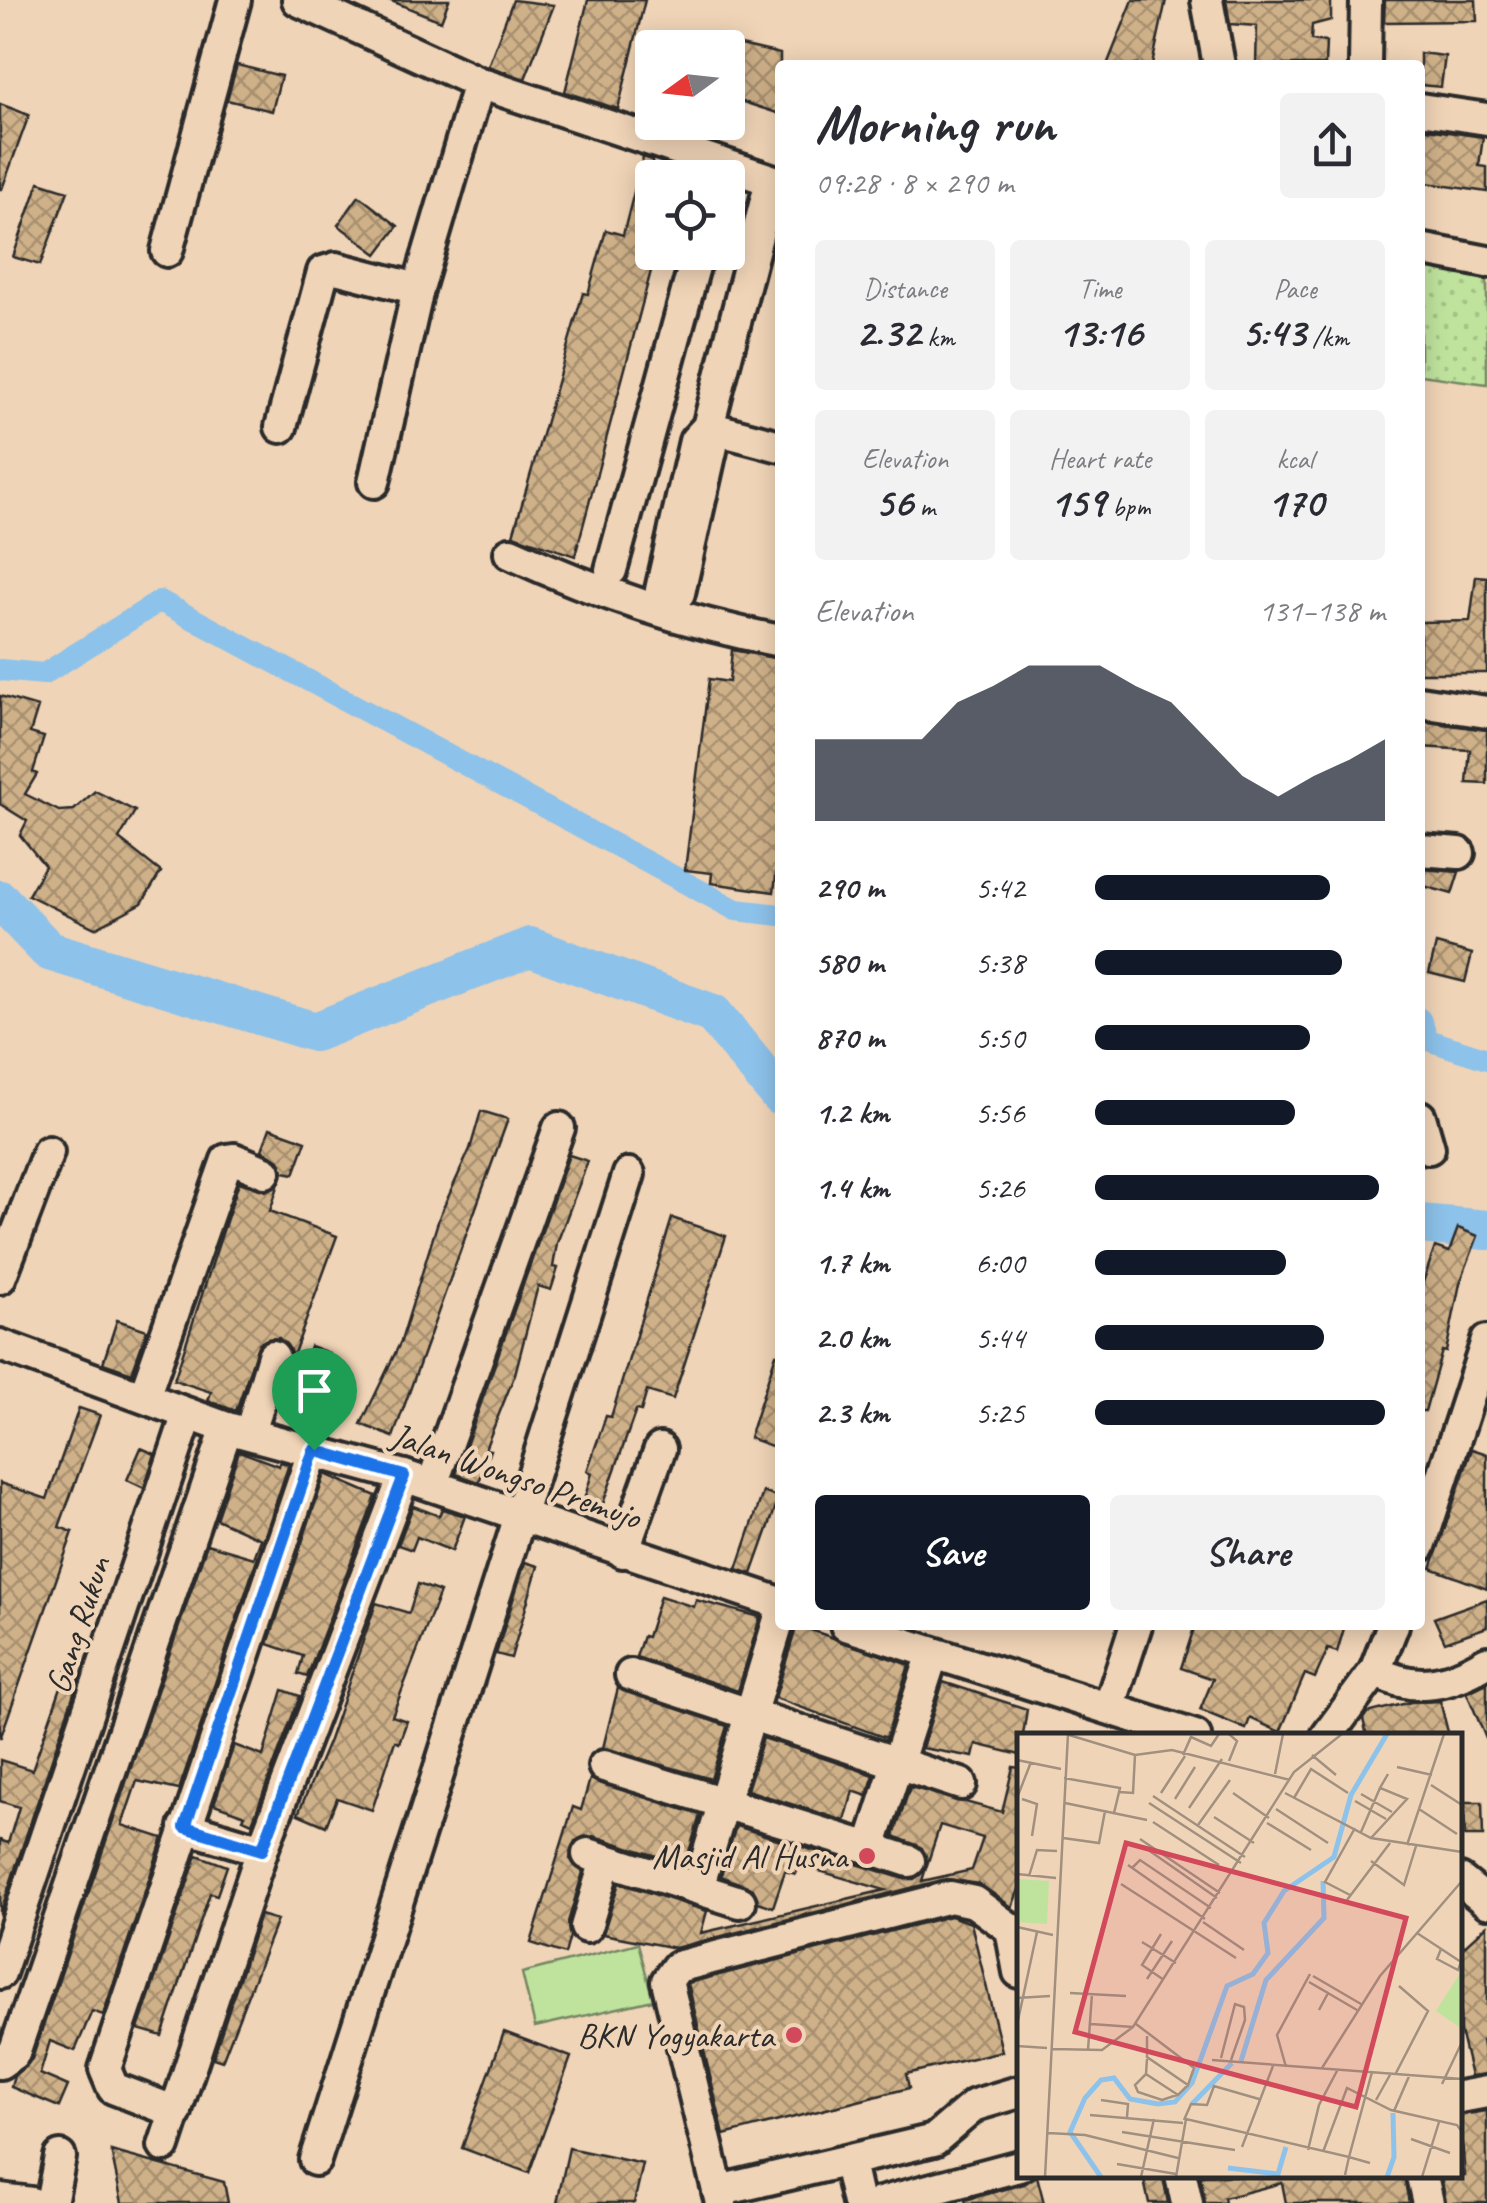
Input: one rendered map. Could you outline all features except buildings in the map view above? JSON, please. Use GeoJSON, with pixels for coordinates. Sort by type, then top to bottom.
{"type":"FeatureCollection","features":[{"type":"Feature","properties":{"kind":"street"},"geometry":{"type":"LineString","coordinates":[[167,251],[235,0]]}},
{"type":"Feature","properties":{"kind":"street"},"geometry":{"type":"LineString","coordinates":[[298,0],[479,83],[688,160]]}},
{"type":"Feature","properties":{"kind":"street"},"geometry":{"type":"LineString","coordinates":[[1207,0],[1218,60]]}},
{"type":"Feature","properties":{"kind":"street"},"geometry":{"type":"LineString","coordinates":[[1365,60],[1366,0]]}},
{"type":"Feature","properties":{"kind":"street"},"geometry":{"type":"LineString","coordinates":[[374,482],[418,289],[479,83]]}},
{"type":"Feature","properties":{"kind":"street"},"geometry":{"type":"LineString","coordinates":[[1425,111],[1487,119]]}},
{"type":"Feature","properties":{"kind":"street"},"geometry":{"type":"LineString","coordinates":[[745,176],[775,182]]}},
{"type":"Feature","properties":{"kind":"street"},"geometry":{"type":"LineString","coordinates":[[775,186],[708,426],[775,445]]}},
{"type":"Feature","properties":{"kind":"street"},"geometry":{"type":"LineString","coordinates":[[1425,250],[1487,262]]}},
{"type":"Feature","properties":{"kind":"street"},"geometry":{"type":"LineString","coordinates":[[281,428],[323,272],[336,268],[418,289]]}},
{"type":"Feature","properties":{"kind":"street"},"geometry":{"type":"LineString","coordinates":[[608,583],[693,270]]}},
{"type":"Feature","properties":{"kind":"street"},"geometry":{"type":"LineString","coordinates":[[510,553],[608,583],[698,625],[775,639]]}},
{"type":"Feature","properties":{"kind":"street"},"geometry":{"type":"LineString","coordinates":[[1425,703],[1487,712]]}},
{"type":"Feature","properties":{"kind":"street"},"geometry":{"type":"LineString","coordinates":[[1425,851],[1459,854]]}},
{"type":"Feature","properties":{"kind":"street"},"geometry":{"type":"LineString","coordinates":[[164,2146],[262,1850],[418,1481],[559,1128]]}},
{"type":"Feature","properties":{"kind":"street"},"geometry":{"type":"LineString","coordinates":[[1425,1134],[1429,1148]]}},
{"type":"Feature","properties":{"kind":"street"},"geometry":{"type":"LineString","coordinates":[[0,1278],[48,1152]]}},
{"type":"Feature","properties":{"kind":"street"},"geometry":{"type":"LineString","coordinates":[[144,1398],[228,1160],[265,1172]]}},
{"type":"Feature","properties":{"kind":"street"},"geometry":{"type":"LineString","coordinates":[[316,2160],[629,1174]]}},
{"type":"Feature","properties":{"kind":"street"},"geometry":{"type":"LineString","coordinates":[[1425,1531],[1487,1341]]}},
{"type":"Feature","properties":{"kind":"street","name":"Jalan Wongso Premujo"},"geometry":{"type":"LineString","coordinates":[[0,1346],[188,1414],[418,1481],[518,1518],[775,1601]]}},
{"type":"Feature","properties":{"kind":"street"},"geometry":{"type":"LineString","coordinates":[[0,2064],[14,2053],[238,1430],[273,1356]]}},
{"type":"Feature","properties":{"kind":"street","name":"Gang Rukun"},"geometry":{"type":"LineString","coordinates":[[0,1973],[188,1414]]}},
{"type":"Feature","properties":{"kind":"street"},"geometry":{"type":"LineString","coordinates":[[623,1552],[660,1449]]}},
{"type":"Feature","properties":{"kind":"street"},"geometry":{"type":"LineString","coordinates":[[176,2112],[113,2088],[105,2069],[314,1450]]}},
{"type":"Feature","properties":{"kind":"street"},"geometry":{"type":"LineString","coordinates":[[698,1888],[775,1630]]}},
{"type":"Feature","properties":{"kind":"street"},"geometry":{"type":"LineString","coordinates":[[862,1630],[1186,1733]]}},
{"type":"Feature","properties":{"kind":"street"},"geometry":{"type":"LineString","coordinates":[[1109,1708],[1134,1630]]}},
{"type":"Feature","properties":{"kind":"street"},"geometry":{"type":"LineString","coordinates":[[1330,1733],[1375,1672],[1391,1630]]}},
{"type":"Feature","properties":{"kind":"street"},"geometry":{"type":"LineString","coordinates":[[870,1848],[933,1653]]}},
{"type":"Feature","properties":{"kind":"street"},"geometry":{"type":"LineString","coordinates":[[1375,1672],[1404,1685],[1420,1687],[1458,1679],[1487,1662]]}},
{"type":"Feature","properties":{"kind":"street"},"geometry":{"type":"LineString","coordinates":[[632,1675],[961,1784]]}},
{"type":"Feature","properties":{"kind":"street"},"geometry":{"type":"LineString","coordinates":[[604,1766],[909,1861]]}},
{"type":"Feature","properties":{"kind":"street"},"geometry":{"type":"LineString","coordinates":[[185,1827],[262,1850]]}},
{"type":"Feature","properties":{"kind":"street"},"geometry":{"type":"LineString","coordinates":[[586,1928],[597,1857],[740,1902]]}},
{"type":"Feature","properties":{"kind":"street"},"geometry":{"type":"LineString","coordinates":[[1462,1882],[1487,1902]]}},
{"type":"Feature","properties":{"kind":"street"},"geometry":{"type":"LineString","coordinates":[[1017,1958],[1011,1929],[974,1902],[950,1897],[677,1967],[667,1980],[720,2197],[801,2189],[848,2163],[934,2140],[975,2105],[1017,2093]]}},
{"type":"Feature","properties":{"kind":"street"},"geometry":{"type":"LineString","coordinates":[[1462,2097],[1487,2092]]}},
{"type":"Feature","properties":{"kind":"street"},"geometry":{"type":"LineString","coordinates":[[51,2203],[60,2157]]}},
{"type":"Feature","properties":{"kind":"street"},"geometry":{"type":"LineString","coordinates":[[848,2163],[858,2203]]}},
{"type":"Feature","properties":{"kind":"street"},"geometry":{"type":"LineString","coordinates":[[880,2203],[1017,2167]]}},
{"type":"Feature","properties":{"kind":"street"},"geometry":{"type":"LineString","coordinates":[[1180,2178],[1186,2203]]}},
{"type":"Feature","properties":{"kind":"street"},"geometry":{"type":"LineString","coordinates":[[1422,2178],[1428,2203]]}},
{"type":"Feature","properties":{"kind":"street"},"geometry":{"type":"LineString","coordinates":[[0,2199],[32,2203]]}},
{"type":"Feature","properties":{"kind":"green space"},"geometry":{"type":"Polygon","coordinates":[[[1425,254],[1487,267],[1487,384],[1425,376],[1425,254]]]}},
{"type":"Feature","properties":{"kind":"green space"},"geometry":{"type":"Polygon","coordinates":[[[638,1943],[653,2000],[535,2027],[522,1973],[638,1943]]]}},
{"type":"Feature","properties":{"kind":"waterway"},"geometry":{"type":"LineString","coordinates":[[0,670],[44,674],[160,601],[736,910],[775,914]]}},
{"type":"Feature","properties":{"kind":"waterway"},"geometry":{"type":"LineString","coordinates":[[0,900],[49,951],[315,1032],[530,947],[713,1014],[775,1090]]}},
{"type":"Feature","properties":{"kind":"waterway"},"geometry":{"type":"LineString","coordinates":[[1425,1032],[1428,1040],[1487,1059]]}},
{"type":"Feature","properties":{"kind":"waterway"},"geometry":{"type":"LineString","coordinates":[[1425,1224],[1487,1230]]}},
{"type":"Feature","properties":{"kind":"place","name":"Masjid Al Husna"},"geometry":{"type":"Point","coordinates":[867,1856]}},
{"type":"Feature","properties":{"kind":"place","name":"BKN Yogyakarta"},"geometry":{"type":"Point","coordinates":[794,2035]}},
{"type":"Feature","properties":{"kind":"route"},"geometry":{"type":"LineString","coordinates":[[314,1450],[404,1476],[262,1850],[185,1827],[314,1450]]}}]}
